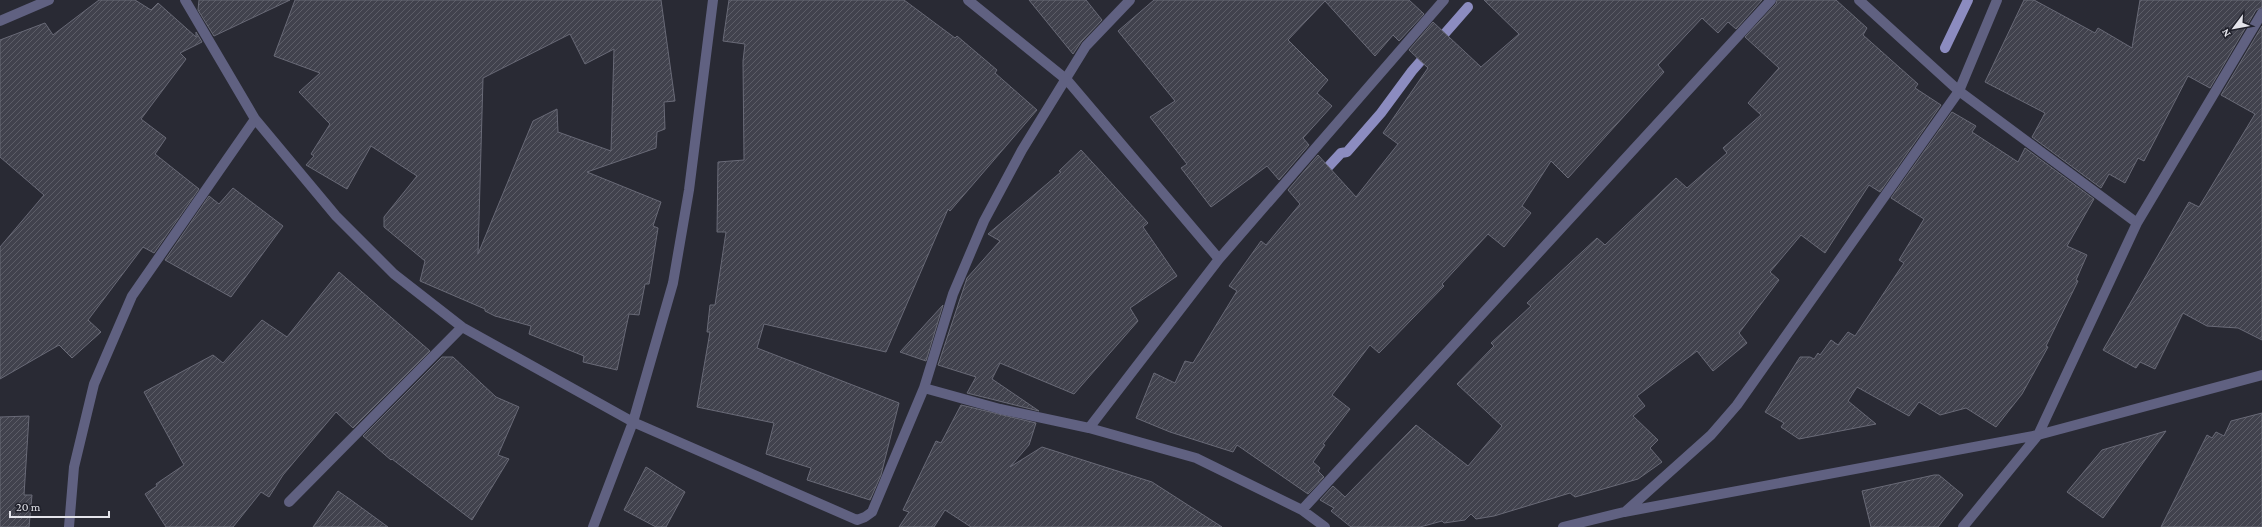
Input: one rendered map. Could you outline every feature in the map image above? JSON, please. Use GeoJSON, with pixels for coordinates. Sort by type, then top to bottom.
{"type":"FeatureCollection","features":[{"type":"Feature","properties":{"kind":"street"},"geometry":{"type":"LineString","coordinates":[[0,21],[49,0]]}},
{"type":"Feature","properties":{"kind":"street"},"geometry":{"type":"LineString","coordinates":[[185,0],[255,120],[336,216],[394,274],[462,327],[633,422],[857,520],[865,518],[872,512],[924,388],[953,294],[984,221],[1022,150],[1067,80],[1086,46],[1130,0]]}},
{"type":"Feature","properties":{"kind":"street"},"geometry":{"type":"LineString","coordinates":[[594,527],[633,422],[673,283],[689,190],[713,0]]}},
{"type":"Feature","properties":{"kind":"street"},"geometry":{"type":"LineString","coordinates":[[968,0],[1067,80],[1219,259]]}},
{"type":"Feature","properties":{"kind":"street"},"geometry":{"type":"LineString","coordinates":[[1089,428],[1219,259],[1444,0]]}},
{"type":"Feature","properties":{"kind":"street"},"geometry":{"type":"LineString","coordinates":[[1302,510],[1771,0]]}},
{"type":"Feature","properties":{"kind":"street"},"geometry":{"type":"LineString","coordinates":[[1859,0],[1959,91],[2138,223]]}},
{"type":"Feature","properties":{"kind":"street"},"geometry":{"type":"LineString","coordinates":[[1624,512],[1711,435],[1737,405],[1959,91],[1997,0]]}},
{"type":"Feature","properties":{"kind":"street"},"geometry":{"type":"LineString","coordinates":[[1963,527],[2038,435],[2138,223],[2262,13]]}},
{"type":"Feature","properties":{"kind":"street"},"geometry":{"type":"LineString","coordinates":[[69,527],[74,468],[94,384],[132,296],[255,120]]}},
{"type":"Feature","properties":{"kind":"street"},"geometry":{"type":"LineString","coordinates":[[289,502],[462,327]]}},
{"type":"Feature","properties":{"kind":"street"},"geometry":{"type":"LineString","coordinates":[[1563,527],[1624,512],[2038,435],[2262,375]]}},
{"type":"Feature","properties":{"kind":"street"},"geometry":{"type":"LineString","coordinates":[[924,388],[1000,409],[1089,428],[1196,458],[1302,510],[1325,527]]}},
{"type":"Feature","properties":{"kind":"building"},"geometry":{"type":"Polygon","coordinates":[[[99,0],[135,0],[151,10],[158,3],[196,37],[196,32],[202,42],[180,53],[186,59],[141,119],[166,138],[155,154],[199,189],[154,253],[143,247],[88,320],[101,332],[72,358],[59,345],[0,379],[0,247],[44,195],[0,157],[0,40],[45,23],[53,35],[99,0]]]}},
{"type":"Feature","properties":{"kind":"building"},"geometry":{"type":"Polygon","coordinates":[[[199,0],[290,0],[214,36],[198,10],[199,0]]]}},
{"type":"Feature","properties":{"kind":"building"},"geometry":{"type":"Polygon","coordinates":[[[295,0],[661,0],[675,101],[664,102],[665,129],[657,132],[656,148],[587,172],[661,202],[653,226],[658,228],[649,284],[645,284],[639,315],[629,314],[617,370],[583,362],[584,356],[529,334],[531,326],[495,316],[485,311],[485,309],[420,281],[425,261],[384,227],[384,217],[417,176],[371,146],[347,189],[306,165],[314,156],[311,154],[330,124],[299,92],[320,73],[274,56],[295,0]],[[570,34],[483,78],[478,254],[533,121],[557,109],[558,132],[611,151],[614,49],[585,64],[570,34]]]}},
{"type":"Feature","properties":{"kind":"building"},"geometry":{"type":"Polygon","coordinates":[[[729,0],[904,0],[955,38],[957,36],[997,70],[995,73],[1037,110],[950,211],[948,209],[886,352],[764,324],[757,348],[899,403],[881,475],[870,500],[807,480],[811,468],[766,454],[774,423],[697,407],[710,332],[707,332],[710,305],[715,305],[726,232],[717,232],[718,162],[744,160],[743,61],[745,44],[723,41],[729,0]]]}},
{"type":"Feature","properties":{"kind":"building"},"geometry":{"type":"Polygon","coordinates":[[[1029,0],[1086,0],[1102,20],[1081,42],[1073,54],[1029,0]]]}},
{"type":"Feature","properties":{"kind":"building"},"geometry":{"type":"Polygon","coordinates":[[[1154,0],[1409,0],[1424,14],[1399,41],[1393,35],[1375,56],[1325,1],[1288,40],[1328,80],[1317,93],[1332,106],[1303,138],[1309,145],[1279,180],[1267,166],[1211,207],[1181,168],[1187,164],[1150,117],[1175,101],[1118,31],[1154,0]]]}},
{"type":"Feature","properties":{"kind":"building"},"geometry":{"type":"Polygon","coordinates":[[[1484,0],[1762,0],[1736,29],[1728,22],[1718,33],[1702,18],[1658,65],[1664,72],[1568,178],[1551,161],[1522,206],[1531,213],[1504,247],[1488,234],[1442,284],[1444,286],[1379,353],[1370,345],[1332,395],[1350,409],[1323,444],[1325,445],[1313,462],[1320,468],[1318,471],[1324,477],[1308,494],[1237,445],[1233,452],[1170,432],[1136,418],[1154,373],[1175,383],[1185,361],[1193,363],[1237,291],[1229,286],[1261,241],[1266,245],[1300,204],[1288,190],[1318,155],[1356,197],[1398,144],[1383,133],[1428,68],[1409,50],[1433,22],[1481,67],[1519,34],[1484,0]]]}},
{"type":"Feature","properties":{"kind":"building"},"geometry":{"type":"Polygon","coordinates":[[[1777,0],[1836,0],[1867,28],[1863,35],[1918,84],[1915,88],[1941,105],[1880,192],[1869,185],[1825,253],[1801,235],[1770,272],[1779,280],[1739,333],[1747,343],[1713,371],[1697,351],[1637,396],[1645,406],[1633,416],[1658,440],[1650,448],[1662,462],[1638,479],[1575,497],[1570,493],[1494,516],[1476,519],[1471,514],[1465,520],[1444,523],[1442,521],[1420,527],[1351,527],[1331,511],[1334,508],[1320,500],[1333,486],[1345,497],[1416,425],[1468,466],[1502,426],[1457,384],[1494,346],[1491,343],[1531,306],[1527,303],[1597,238],[1605,245],[1676,178],[1687,188],[1727,153],[1723,148],[1761,115],[1748,103],[1779,68],[1745,37],[1776,4],[1777,0]]]}},
{"type":"Feature","properties":{"kind":"building"},"geometry":{"type":"Polygon","coordinates":[[[2024,0],[2034,0],[2095,33],[2098,28],[2132,48],[2140,0],[2262,0],[2262,7],[2256,10],[2210,88],[2188,76],[2144,161],[2138,158],[2125,183],[2109,174],[2101,188],[2032,137],[2045,113],[1985,82],[2024,0]]]}},
{"type":"Feature","properties":{"kind":"building"},"geometry":{"type":"Polygon","coordinates":[[[2262,26],[2262,340],[2238,328],[2207,326],[2183,313],[2155,369],[2140,362],[2136,368],[2103,350],[2189,202],[2199,207],[2255,114],[2221,95],[2262,26]]]}},
{"type":"Feature","properties":{"kind":"building"},"geometry":{"type":"Polygon","coordinates":[[[1952,112],[1976,126],[1972,132],[2018,162],[2025,148],[2094,199],[2067,246],[2087,255],[2076,280],[2078,281],[2046,346],[2048,347],[2022,394],[1996,427],[1966,408],[1940,415],[1919,402],[1909,416],[1857,387],[1848,401],[1876,424],[1799,439],[1781,427],[1784,423],[1765,412],[1800,357],[1810,357],[1814,359],[1818,353],[1820,355],[1831,340],[1838,345],[1848,332],[1855,336],[1904,263],[1899,260],[1924,219],[1891,198],[1952,112]]]}},
{"type":"Feature","properties":{"kind":"building"},"geometry":{"type":"Polygon","coordinates":[[[1081,150],[1148,223],[1143,227],[1177,276],[1130,308],[1138,321],[1074,394],[1000,363],[992,379],[1039,411],[967,393],[976,377],[938,365],[967,278],[1000,241],[988,234],[1061,172],[1059,171],[1081,150]]]}},
{"type":"Feature","properties":{"kind":"building"},"geometry":{"type":"Polygon","coordinates":[[[233,188],[283,226],[231,297],[165,260],[209,196],[219,204],[233,188]]]}},
{"type":"Feature","properties":{"kind":"building"},"geometry":{"type":"Polygon","coordinates":[[[339,272],[430,351],[353,428],[336,412],[283,475],[269,497],[261,492],[233,527],[166,527],[145,494],[157,486],[156,484],[184,465],[144,392],[213,355],[223,363],[262,320],[287,337],[339,272]]]}},
{"type":"Feature","properties":{"kind":"building"},"geometry":{"type":"Polygon","coordinates":[[[943,305],[926,361],[900,352],[943,305]]]}},
{"type":"Feature","properties":{"kind":"building"},"geometry":{"type":"Polygon","coordinates":[[[442,357],[453,357],[496,397],[519,407],[498,455],[509,459],[472,520],[392,459],[391,460],[363,436],[442,357]]]}},
{"type":"Feature","properties":{"kind":"building"},"geometry":{"type":"Polygon","coordinates":[[[961,405],[1036,423],[1029,445],[1010,467],[1042,447],[1152,482],[1222,527],[971,527],[945,510],[934,527],[899,527],[909,512],[903,510],[936,441],[941,443],[961,405]]]}},
{"type":"Feature","properties":{"kind":"building"},"geometry":{"type":"Polygon","coordinates":[[[2262,413],[2262,527],[2161,527],[2207,435],[2212,438],[2216,432],[2224,436],[2231,421],[2262,413]]]}},
{"type":"Feature","properties":{"kind":"building"},"geometry":{"type":"Polygon","coordinates":[[[29,416],[24,495],[32,495],[29,527],[0,527],[0,417],[29,416]]]}},
{"type":"Feature","properties":{"kind":"building"},"geometry":{"type":"Polygon","coordinates":[[[2166,431],[2103,518],[2067,492],[2102,450],[2166,431]]]}},
{"type":"Feature","properties":{"kind":"building"},"geometry":{"type":"Polygon","coordinates":[[[646,467],[685,492],[666,527],[656,527],[624,510],[646,467]]]}},
{"type":"Feature","properties":{"kind":"building"},"geometry":{"type":"Polygon","coordinates":[[[1939,475],[1963,495],[1938,527],[1871,527],[1862,491],[1939,475]]]}},
{"type":"Feature","properties":{"kind":"building"},"geometry":{"type":"Polygon","coordinates":[[[338,491],[351,500],[388,527],[313,527],[338,491]]]}},
{"type":"Feature","properties":{"kind":"waterway"},"geometry":{"type":"LineString","coordinates":[[1945,48],[1968,0]]}},
{"type":"Feature","properties":{"kind":"waterway"},"geometry":{"type":"LineString","coordinates":[[1329,166],[1341,153],[1347,152],[1381,113],[1412,71],[1468,7]]}}]}
